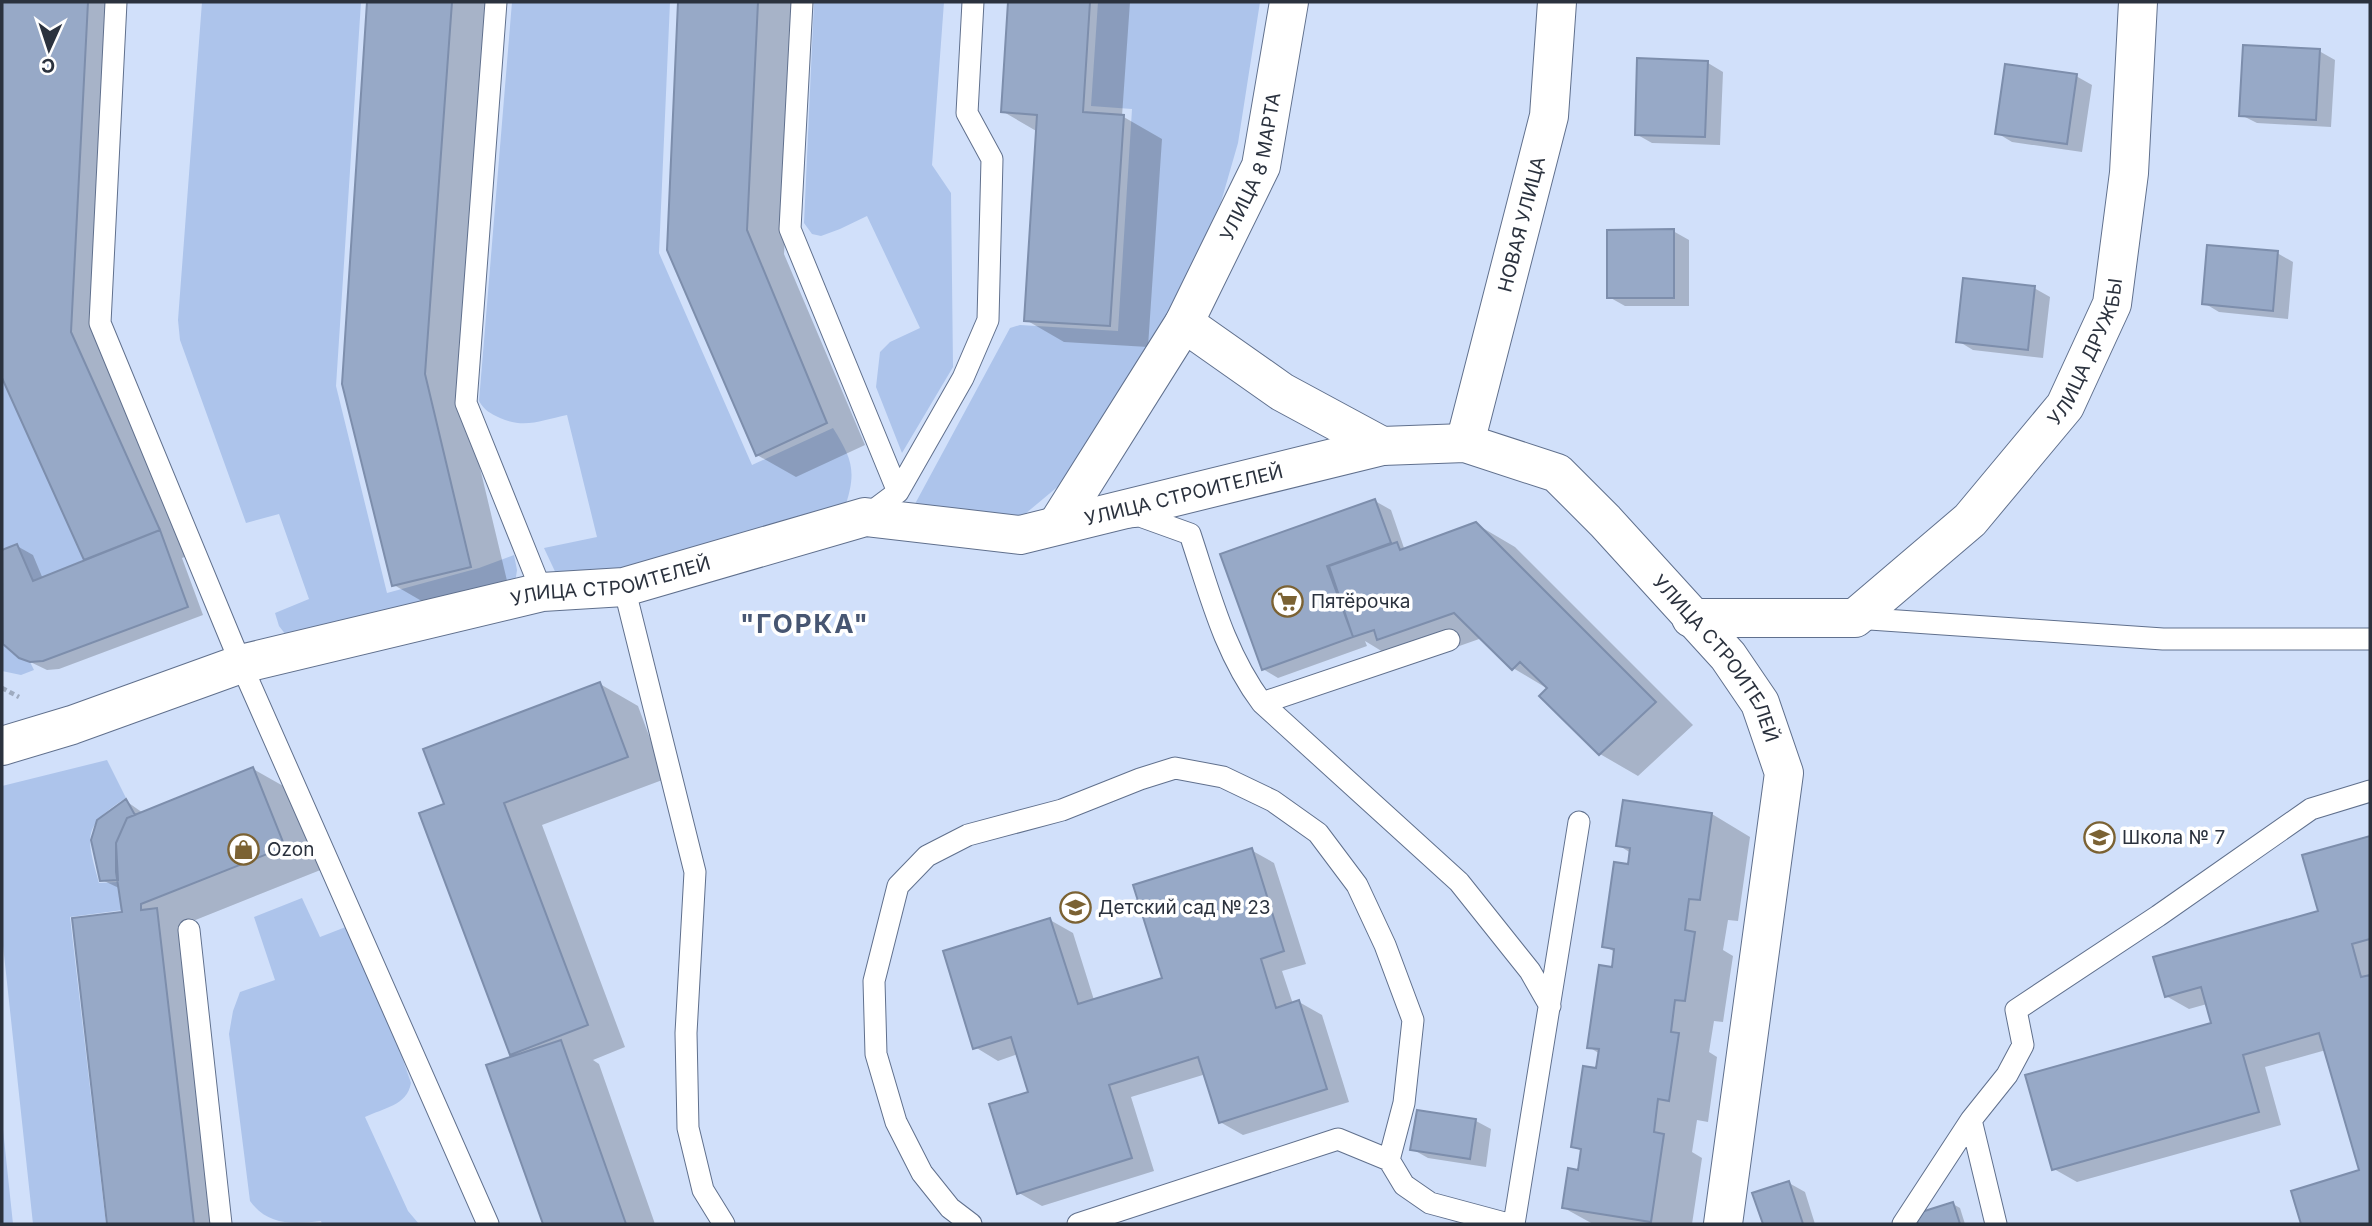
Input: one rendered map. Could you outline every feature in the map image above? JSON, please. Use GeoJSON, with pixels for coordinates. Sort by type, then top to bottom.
{"type":"FeatureCollection","features":[{"type":"Feature","properties":{"kind":"street","name":"УЛИЦА 8 МАРТА"},"geometry":{"type":"LineString","coordinates":[[1057,525],[1184,323],[1261,166],[1290,2]]}},
{"type":"Feature","properties":{"kind":"street","name":"НОВАЯ УЛИЦА"},"geometry":{"type":"LineString","coordinates":[[1465,443],[1549,116],[1557,2]]}},
{"type":"Feature","properties":{"kind":"street","name":"УЛИЦА ДРУЖБЫ"},"geometry":{"type":"LineString","coordinates":[[1854,618],[1970,520],[2064,406],[2112,304],[2129,173],[2138,2]]}},
{"type":"Feature","properties":{"kind":"street"},"geometry":{"type":"LineString","coordinates":[[1184,323],[1282,392],[1382,446]]}},
{"type":"Feature","properties":{"kind":"street","name":"УЛИЦА СТРОИТЕЛЕЙ"},"geometry":{"type":"LineString","coordinates":[[2,746],[72,725],[241,664],[542,592],[624,587],[865,517],[1020,535],[1382,446],[1465,443],[1557,473],[1605,521],[1728,656],[1760,703],[1784,773],[1723,1224]]}},
{"type":"Feature","properties":{"kind":"street"},"geometry":{"type":"LineString","coordinates":[[1691,618],[1854,618]]}},
{"type":"Feature","properties":{"kind":"lane"},"geometry":{"type":"LineString","coordinates":[[116,2],[100,323],[241,664],[488,1224]]}},
{"type":"Feature","properties":{"kind":"lane"},"geometry":{"type":"LineString","coordinates":[[496,2],[466,404],[542,592]]}},
{"type":"Feature","properties":{"kind":"lane"},"geometry":{"type":"LineString","coordinates":[[802,2],[790,229],[898,492]]}},
{"type":"Feature","properties":{"kind":"lane"},"geometry":{"type":"LineString","coordinates":[[865,517],[898,492],[963,378],[988,320],[992,159],[967,113],[973,2]]}},
{"type":"Feature","properties":{"kind":"lane"},"geometry":{"type":"LineString","coordinates":[[1057,525],[1140,516],[1190,534],[1230,653],[1262,703],[1459,883],[1530,971],[1550,1006]]}},
{"type":"Feature","properties":{"kind":"lane"},"geometry":{"type":"LineString","coordinates":[[624,587],[695,872],[686,1033],[688,1128],[704,1190],[724,1224]]}},
{"type":"Feature","properties":{"kind":"lane"},"geometry":{"type":"LineString","coordinates":[[1854,618],[2163,639],[2370,639]]}},
{"type":"Feature","properties":{"kind":"lane"},"geometry":{"type":"LineString","coordinates":[[1262,703],[1449,640]]}},
{"type":"Feature","properties":{"kind":"lane"},"geometry":{"type":"LineString","coordinates":[[971,1224],[950,1208],[922,1173],[896,1122],[876,1054],[874,981],[898,886],[927,856],[968,835],[1062,810],[1175,768],[1223,777],[1273,801],[1318,833],[1357,885],[1385,945],[1413,1020],[1404,1103],[1389,1160]]}},
{"type":"Feature","properties":{"kind":"lane"},"geometry":{"type":"LineString","coordinates":[[1903,1224],[1970,1120],[2007,1075],[2023,1045],[2016,1010],[2158,916],[2311,809],[2370,791]]}},
{"type":"Feature","properties":{"kind":"lane"},"geometry":{"type":"LineString","coordinates":[[1514,1224],[1579,822]]}},
{"type":"Feature","properties":{"kind":"lane"},"geometry":{"type":"LineString","coordinates":[[189,930],[220,1224]]}},
{"type":"Feature","properties":{"kind":"lane"},"geometry":{"type":"LineString","coordinates":[[1970,1120],[1996,1224]]}},
{"type":"Feature","properties":{"kind":"lane"},"geometry":{"type":"LineString","coordinates":[[1078,1224],[1338,1139],[1389,1160],[1404,1185],[1430,1203],[1508,1224]]}},
{"type":"Feature","properties":{"kind":"shaded area"},"geometry":{"type":"Polygon","coordinates":[[[202,2],[361,2],[336,386],[387,593],[479,568],[514,555],[517,570],[514,590],[289,639],[279,626],[275,613],[309,599],[279,514],[246,523],[180,340],[178,320],[202,2]]]}},
{"type":"Feature","properties":{"kind":"shaded area"},"geometry":{"type":"Polygon","coordinates":[[[512,2],[670,2],[659,253],[752,465],[833,428],[850,464],[851,482],[846,504],[772,539],[559,580],[544,548],[597,537],[567,415],[518,423],[491,413],[479,401],[512,2]]]}},
{"type":"Feature","properties":{"kind":"shaded area"},"geometry":{"type":"Polygon","coordinates":[[[814,2],[944,2],[932,165],[951,193],[953,367],[902,453],[876,387],[880,352],[890,342],[920,328],[867,216],[821,236],[812,234],[804,223],[814,2]]]}},
{"type":"Feature","properties":{"kind":"shaded area"},"geometry":{"type":"Polygon","coordinates":[[[1098,2],[1260,2],[1238,143],[1221,202],[1171,314],[1061,484],[1025,514],[987,522],[909,515],[1010,328],[1020,325],[1118,331],[1132,109],[1091,106],[1098,2]]]}},
{"type":"Feature","properties":{"kind":"shaded area"},"geometry":{"type":"Polygon","coordinates":[[[2,378],[84,560],[33,581],[17,544],[4,549],[2,547],[2,378]]]}},
{"type":"Feature","properties":{"kind":"shaded area"},"geometry":{"type":"Polygon","coordinates":[[[2,640],[12,653],[30,662],[34,670],[21,675],[2,671],[2,640]]]}},
{"type":"Feature","properties":{"kind":"shaded area"},"geometry":{"type":"Polygon","coordinates":[[[107,760],[126,798],[101,816],[91,833],[90,843],[99,883],[117,882],[123,910],[70,917],[106,1224],[33,1224],[2,936],[2,786],[107,760]]]}},
{"type":"Feature","properties":{"kind":"shaded area"},"geometry":{"type":"Polygon","coordinates":[[[302,898],[320,937],[356,923],[411,1083],[405,1097],[365,1117],[408,1211],[419,1224],[282,1222],[265,1215],[250,1201],[229,1034],[240,992],[275,980],[254,917],[302,898]]]}},
{"type":"Feature","properties":{"kind":"shaded area"},"geometry":{"type":"Polygon","coordinates":[[[2,1120],[13,1224],[2,1224],[2,1120]]]}},
{"type":"Feature","properties":{"kind":"building"},"geometry":{"type":"Polygon","coordinates":[[[2,2],[88,2],[71,332],[160,530],[84,560],[2,378],[2,2]]]}},
{"type":"Feature","properties":{"kind":"building"},"geometry":{"type":"Polygon","coordinates":[[[367,2],[452,2],[425,374],[471,567],[392,586],[342,384],[367,2]]]}},
{"type":"Feature","properties":{"kind":"building"},"geometry":{"type":"Polygon","coordinates":[[[678,2],[758,2],[747,230],[827,423],[756,456],[667,250],[678,2]]]}},
{"type":"Feature","properties":{"kind":"building"},"geometry":{"type":"Polygon","coordinates":[[[1008,2],[1090,2],[1083,112],[1124,115],[1110,326],[1024,321],[1037,115],[1001,112],[1008,2]]]}},
{"type":"Feature","properties":{"kind":"building"},"geometry":{"type":"Polygon","coordinates":[[[2243,45],[2320,49],[2316,120],[2239,116],[2243,45]]]}},
{"type":"Feature","properties":{"kind":"building"},"geometry":{"type":"Polygon","coordinates":[[[1637,58],[1708,61],[1705,137],[1635,135],[1637,58]]]}},
{"type":"Feature","properties":{"kind":"building"},"geometry":{"type":"Polygon","coordinates":[[[2005,64],[2077,74],[2067,144],[1995,134],[2005,64]]]}},
{"type":"Feature","properties":{"kind":"building"},"geometry":{"type":"Polygon","coordinates":[[[1674,229],[1674,298],[1607,298],[1607,230],[1674,229]]]}},
{"type":"Feature","properties":{"kind":"building"},"geometry":{"type":"Polygon","coordinates":[[[2207,245],[2278,251],[2273,311],[2202,304],[2207,245]]]}},
{"type":"Feature","properties":{"kind":"building"},"geometry":{"type":"Polygon","coordinates":[[[1963,278],[2035,286],[2028,350],[1956,342],[1963,278]]]}},
{"type":"Feature","properties":{"kind":"building","name":"Пятёрочка"},"geometry":{"type":"Polygon","coordinates":[[[1375,499],[1391,543],[1327,566],[1353,637],[1262,670],[1220,554],[1375,499]]]}},
{"type":"Feature","properties":{"kind":"building"},"geometry":{"type":"Polygon","coordinates":[[[1476,522],[1656,702],[1599,755],[1539,696],[1547,688],[1520,662],[1512,670],[1454,613],[1377,640],[1374,630],[1353,637],[1329,566],[1397,542],[1400,550],[1476,522]]]}},
{"type":"Feature","properties":{"kind":"building"},"geometry":{"type":"Polygon","coordinates":[[[160,530],[188,607],[43,661],[30,662],[19,658],[3,644],[2,550],[17,544],[33,581],[160,530]]]}},
{"type":"Feature","properties":{"kind":"building"},"geometry":{"type":"Polygon","coordinates":[[[600,682],[628,757],[504,803],[588,1025],[510,1055],[419,813],[444,804],[423,749],[600,682]]]}},
{"type":"Feature","properties":{"kind":"building"},"geometry":{"type":"Polygon","coordinates":[[[253,767],[285,847],[141,904],[141,910],[157,908],[194,1224],[107,1224],[72,918],[122,912],[116,872],[116,843],[127,818],[253,767]]]}},
{"type":"Feature","properties":{"kind":"building"},"geometry":{"type":"Polygon","coordinates":[[[126,799],[135,815],[127,818],[116,843],[118,880],[100,881],[91,840],[97,820],[126,799]]]}},
{"type":"Feature","properties":{"kind":"building"},"geometry":{"type":"Polygon","coordinates":[[[1623,800],[1712,813],[1700,900],[1689,899],[1685,930],[1695,932],[1685,1001],[1675,1000],[1671,1032],[1679,1033],[1669,1101],[1658,1099],[1654,1132],[1664,1134],[1651,1222],[1562,1208],[1568,1168],[1578,1170],[1581,1149],[1571,1147],[1583,1066],[1596,1068],[1599,1049],[1587,1048],[1599,965],[1612,967],[1614,949],[1602,947],[1614,862],[1628,864],[1630,848],[1616,846],[1623,800]]]}},
{"type":"Feature","properties":{"kind":"building"},"geometry":{"type":"Polygon","coordinates":[[[2370,836],[2370,939],[2352,944],[2361,977],[2370,975],[2370,1224],[2301,1224],[2291,1191],[2359,1170],[2319,1033],[2243,1055],[2259,1112],[2052,1170],[2025,1075],[2211,1023],[2201,987],[2165,997],[2153,957],[2318,911],[2302,855],[2370,836]]]}},
{"type":"Feature","properties":{"kind":"building"},"geometry":{"type":"Polygon","coordinates":[[[1252,848],[1284,951],[1261,959],[1276,1008],[1299,1000],[1327,1089],[1219,1123],[1198,1057],[1109,1085],[1132,1158],[1017,1194],[989,1104],[1028,1092],[1011,1037],[973,1049],[943,951],[1050,918],[1078,1004],[1162,978],[1133,885],[1252,848]]]}},
{"type":"Feature","properties":{"kind":"building"},"geometry":{"type":"Polygon","coordinates":[[[561,1040],[626,1224],[543,1224],[486,1065],[561,1040]]]}},
{"type":"Feature","properties":{"kind":"building"},"geometry":{"type":"Polygon","coordinates":[[[1417,1110],[1476,1119],[1470,1159],[1410,1150],[1417,1110]]]}},
{"type":"Feature","properties":{"kind":"building"},"geometry":{"type":"Polygon","coordinates":[[[1789,1181],[1803,1224],[1763,1224],[1752,1193],[1789,1181]]]}},
{"type":"Feature","properties":{"kind":"building"},"geometry":{"type":"Polygon","coordinates":[[[1953,1202],[1960,1224],[1918,1224],[1915,1214],[1953,1202]]]}},
{"type":"Feature","properties":{"kind":"place","name":"Пятёрочка"},"geometry":{"type":"Point","coordinates":[1288,601]}},
{"type":"Feature","properties":{"kind":"place","name":"Школа № 7"},"geometry":{"type":"Point","coordinates":[2099,837]}},
{"type":"Feature","properties":{"kind":"place","name":"Ozon"},"geometry":{"type":"Point","coordinates":[244,849]}},
{"type":"Feature","properties":{"kind":"place","name":"Детский сад № 23"},"geometry":{"type":"Point","coordinates":[1075,907]}},
{"type":"Feature","properties":{"kind":"district","name":"\"ГОРКА\""},"geometry":{"type":"Point","coordinates":[805,623]}}]}
